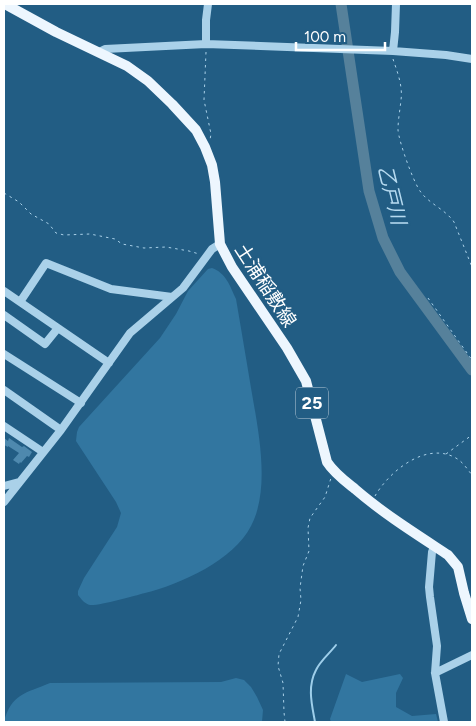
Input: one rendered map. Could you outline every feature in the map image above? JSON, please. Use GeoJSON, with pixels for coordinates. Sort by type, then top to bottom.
{"type":"FeatureCollection","features":[{"type":"Feature","properties":{"kind":"main road","name":"土浦稲敷線"},"geometry":{"type":"LineString","coordinates":[[5,4],[80,45],[128,66],[148,80],[196,130],[206,146],[214,173],[220,244],[232,268],[306,381],[324,452],[332,470],[390,517],[448,555],[458,567],[472,619]]}},
{"type":"Feature","properties":{"kind":"street"},"geometry":{"type":"LineString","coordinates":[[206,44],[208,4]]}},
{"type":"Feature","properties":{"kind":"street"},"geometry":{"type":"LineString","coordinates":[[392,51],[396,32],[396,4]]}},
{"type":"Feature","properties":{"kind":"street"},"geometry":{"type":"LineString","coordinates":[[99,52],[105,49],[206,44],[392,51],[472,59]]}},
{"type":"Feature","properties":{"kind":"street"},"geometry":{"type":"LineString","coordinates":[[4,502],[62,430],[130,333],[183,288],[212,249],[220,244]]}},
{"type":"Feature","properties":{"kind":"street"},"geometry":{"type":"LineString","coordinates":[[20,302],[46,263],[111,289],[172,297]]}},
{"type":"Feature","properties":{"kind":"street"},"geometry":{"type":"LineString","coordinates":[[4,291],[109,363]]}},
{"type":"Feature","properties":{"kind":"street"},"geometry":{"type":"LineString","coordinates":[[4,315],[45,344],[58,328]]}},
{"type":"Feature","properties":{"kind":"street"},"geometry":{"type":"LineString","coordinates":[[4,354],[81,403]]}},
{"type":"Feature","properties":{"kind":"street"},"geometry":{"type":"LineString","coordinates":[[4,390],[62,430]]}},
{"type":"Feature","properties":{"kind":"street"},"geometry":{"type":"LineString","coordinates":[[4,426],[43,452]]}},
{"type":"Feature","properties":{"kind":"street"},"geometry":{"type":"LineString","coordinates":[[4,486],[19,482]]}},
{"type":"Feature","properties":{"kind":"street"},"geometry":{"type":"LineString","coordinates":[[434,546],[429,586],[437,646],[435,673],[444,722]]}},
{"type":"Feature","properties":{"kind":"street"},"geometry":{"type":"LineString","coordinates":[[435,673],[472,655]]}},
{"type":"Feature","properties":{"kind":"path"},"geometry":{"type":"LineString","coordinates":[[206,44],[204,100],[211,134],[206,146]]}},
{"type":"Feature","properties":{"kind":"path"},"geometry":{"type":"LineString","coordinates":[[392,51],[401,92],[398,132],[410,169],[424,197],[450,216],[472,267]]}},
{"type":"Feature","properties":{"kind":"path"},"geometry":{"type":"LineString","coordinates":[[4,193],[20,202],[31,214],[49,224],[56,233],[64,235],[90,234],[122,244],[144,248],[166,247],[189,250],[206,258]]}},
{"type":"Feature","properties":{"kind":"path"},"geometry":{"type":"LineString","coordinates":[[428,298],[472,360]]}},
{"type":"Feature","properties":{"kind":"path"},"geometry":{"type":"LineString","coordinates":[[446,454],[472,435]]}},
{"type":"Feature","properties":{"kind":"path"},"geometry":{"type":"LineString","coordinates":[[371,502],[390,476],[405,464],[428,454],[446,454],[460,460],[472,475]]}},
{"type":"Feature","properties":{"kind":"path"},"geometry":{"type":"LineString","coordinates":[[285,722],[283,683],[278,666],[279,654],[298,616],[303,566],[309,551],[308,528],[310,518],[325,497],[332,470]]}},
{"type":"Feature","properties":{"kind":"shaded area"},"geometry":{"type":"Polygon","coordinates":[[[212,268],[221,273],[236,299],[257,422],[261,458],[262,476],[257,511],[251,526],[243,538],[232,550],[205,569],[159,589],[90,605],[83,601],[78,595],[78,591],[84,578],[117,527],[121,513],[116,502],[76,441],[77,432],[79,427],[160,338],[188,291],[208,269],[212,268]]]}},
{"type":"Feature","properties":{"kind":"shaded area"},"geometry":{"type":"Polygon","coordinates":[[[346,674],[362,682],[400,674],[403,678],[396,693],[396,707],[412,716],[436,714],[438,722],[331,722],[330,719],[346,674]]]}},
{"type":"Feature","properties":{"kind":"shaded area"},"geometry":{"type":"Polygon","coordinates":[[[236,678],[244,680],[257,697],[263,710],[262,722],[4,722],[15,700],[27,692],[50,683],[221,682],[236,678]]]}},
{"type":"Feature","properties":{"kind":"building"},"geometry":{"type":"Polygon","coordinates":[[[4,438],[8,441],[9,438],[32,452],[29,457],[27,456],[19,464],[13,460],[19,453],[4,445],[4,438]]]}},
{"type":"Feature","properties":{"kind":"waterway","name":"乙戸川"},"geometry":{"type":"LineString","coordinates":[[341,4],[369,191],[383,238],[400,272],[472,370]]}},
{"type":"Feature","properties":{"kind":"waterway"},"geometry":{"type":"LineString","coordinates":[[315,722],[311,696],[313,676],[320,663],[336,645]]}}]}
